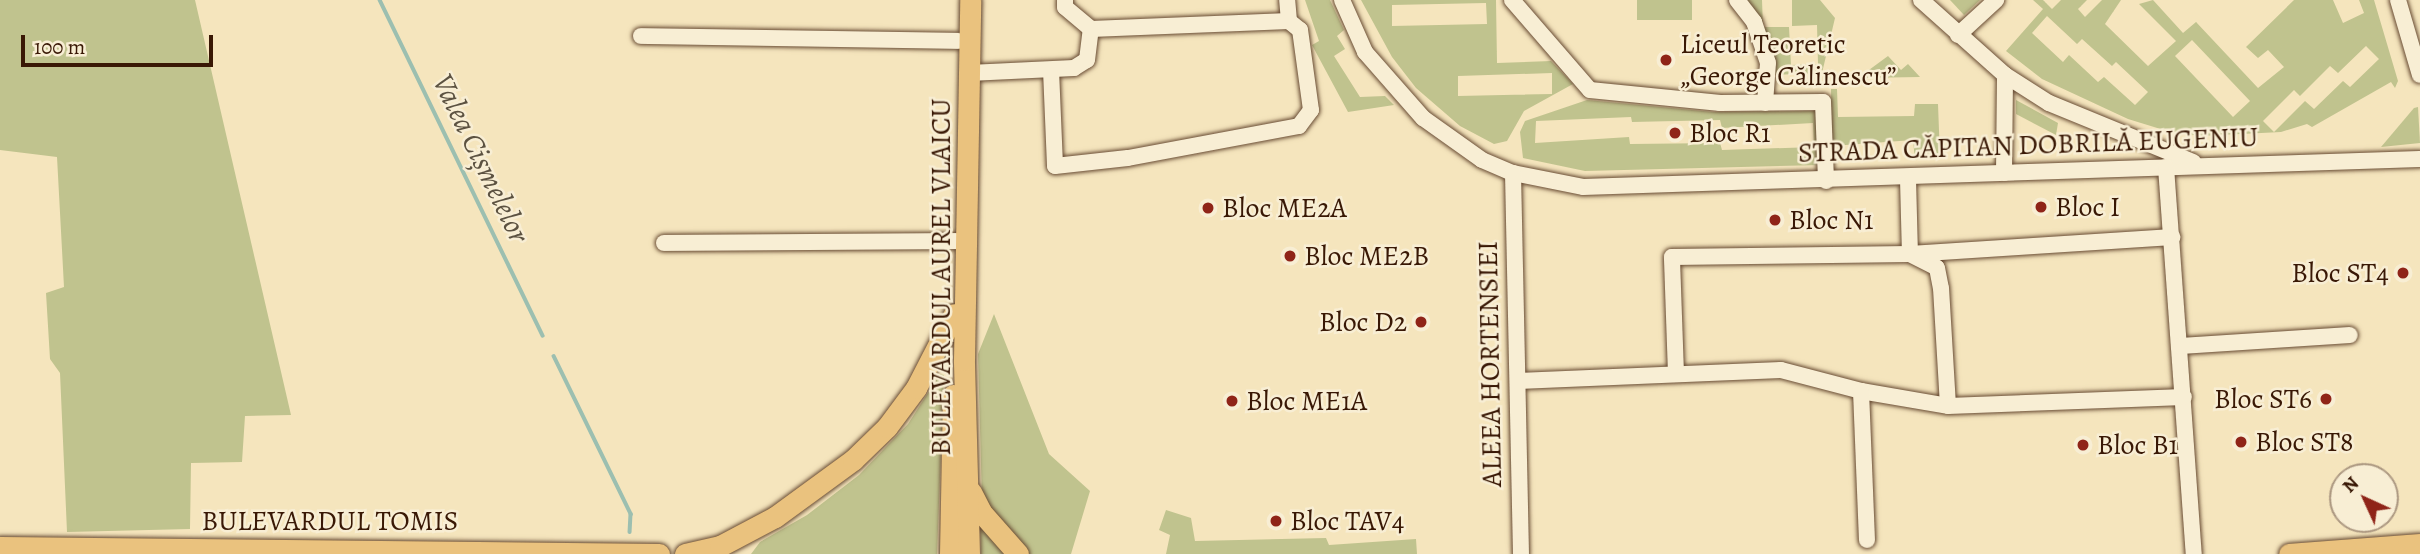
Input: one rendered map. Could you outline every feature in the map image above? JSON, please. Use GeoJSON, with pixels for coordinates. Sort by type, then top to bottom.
{"type":"FeatureCollection","features":[{"type":"Feature","properties":{"kind":"main road","name":"BULEVARDUL AUREL VLAICU"},"geometry":{"type":"LineString","coordinates":[[950,554],[959,0]]}},
{"type":"Feature","properties":{"kind":"main road","name":"BULEVARDUL AUREL VLAICU"},"geometry":{"type":"LineString","coordinates":[[969,554],[970,491],[964,360],[970,0]]}},
{"type":"Feature","properties":{"kind":"main road"},"geometry":{"type":"LineString","coordinates":[[685,554],[720,546],[765,523],[853,460],[887,426],[916,388],[954,314]]}},
{"type":"Feature","properties":{"kind":"main road"},"geometry":{"type":"LineString","coordinates":[[970,491],[981,512],[1018,554]]}},
{"type":"Feature","properties":{"kind":"main road"},"geometry":{"type":"LineString","coordinates":[[2289,554],[2420,544]]}},
{"type":"Feature","properties":{"kind":"main road","name":"BULEVARDUL TOMIS"},"geometry":{"type":"LineString","coordinates":[[0,547],[659,554]]}},
{"type":"Feature","properties":{"kind":"street"},"geometry":{"type":"LineString","coordinates":[[1051,71],[1055,166],[1128,158],[1299,126],[1311,110],[1300,30],[1289,21],[1091,29],[1065,7],[1065,0]]}},
{"type":"Feature","properties":{"kind":"street"},"geometry":{"type":"LineString","coordinates":[[1287,0],[1289,21]]}},
{"type":"Feature","properties":{"kind":"street","name":"STRADA CĂPITAN DOBRILĂ EUGENIU"},"geometry":{"type":"LineString","coordinates":[[1342,0],[1365,52],[1423,118],[1482,160],[1513,173],[1583,187],[1908,179],[2004,173],[2420,159]]}},
{"type":"Feature","properties":{"kind":"street"},"geometry":{"type":"LineString","coordinates":[[1512,0],[1590,90],[1765,103],[1823,102],[1826,181]]}},
{"type":"Feature","properties":{"kind":"street"},"geometry":{"type":"LineString","coordinates":[[1737,0],[1754,22],[1768,63],[1765,103]]}},
{"type":"Feature","properties":{"kind":"street"},"geometry":{"type":"LineString","coordinates":[[1921,0],[2006,75],[2081,119],[2202,166]]}},
{"type":"Feature","properties":{"kind":"street"},"geometry":{"type":"LineString","coordinates":[[1958,35],[1996,0]]}},
{"type":"Feature","properties":{"kind":"street"},"geometry":{"type":"LineString","coordinates":[[2398,0],[2420,75]]}},
{"type":"Feature","properties":{"kind":"street"},"geometry":{"type":"LineString","coordinates":[[969,73],[1074,68],[1087,60],[1091,29]]}},
{"type":"Feature","properties":{"kind":"street"},"geometry":{"type":"LineString","coordinates":[[641,36],[958,41]]}},
{"type":"Feature","properties":{"kind":"street"},"geometry":{"type":"LineString","coordinates":[[2004,173],[2006,75]]}},
{"type":"Feature","properties":{"kind":"street"},"geometry":{"type":"LineString","coordinates":[[2166,167],[2182,346],[2194,554]]}},
{"type":"Feature","properties":{"kind":"street","name":"ALEEA HORTENSIEI"},"geometry":{"type":"LineString","coordinates":[[1513,173],[1521,554]]}},
{"type":"Feature","properties":{"kind":"street"},"geometry":{"type":"LineString","coordinates":[[1908,179],[1910,254]]}},
{"type":"Feature","properties":{"kind":"street"},"geometry":{"type":"LineString","coordinates":[[1676,374],[1672,257],[1910,254],[2172,237]]}},
{"type":"Feature","properties":{"kind":"street"},"geometry":{"type":"LineString","coordinates":[[664,243],[956,242]]}},
{"type":"Feature","properties":{"kind":"street"},"geometry":{"type":"LineString","coordinates":[[1910,254],[1937,268],[1948,406]]}},
{"type":"Feature","properties":{"kind":"street"},"geometry":{"type":"LineString","coordinates":[[2182,346],[2350,335]]}},
{"type":"Feature","properties":{"kind":"street"},"geometry":{"type":"LineString","coordinates":[[1518,381],[1781,370],[1861,391],[1948,406],[2184,397]]}},
{"type":"Feature","properties":{"kind":"street"},"geometry":{"type":"LineString","coordinates":[[1861,391],[1867,540]]}},
{"type":"Feature","properties":{"kind":"green space"},"geometry":{"type":"Polygon","coordinates":[[[0,0],[195,0],[291,415],[245,416],[242,462],[191,463],[190,529],[67,532],[60,373],[50,359],[46,293],[64,287],[57,157],[0,150],[0,0]]]}},
{"type":"Feature","properties":{"kind":"green space"},"geometry":{"type":"Polygon","coordinates":[[[1305,0],[1330,0],[1344,30],[1337,36],[1345,49],[1334,56],[1360,97],[1385,96],[1394,105],[1348,112],[1312,45],[1319,41],[1305,0]]]}},
{"type":"Feature","properties":{"kind":"green space"},"geometry":{"type":"Polygon","coordinates":[[[1361,0],[1496,0],[1497,63],[1551,61],[1573,84],[1524,111],[1507,141],[1494,144],[1460,126],[1416,88],[1392,57],[1361,0]],[[1486,3],[1392,5],[1392,26],[1487,24],[1486,3]],[[1552,73],[1458,76],[1458,96],[1552,94],[1552,73]]]}},
{"type":"Feature","properties":{"kind":"green space"},"geometry":{"type":"Polygon","coordinates":[[[1637,0],[1692,0],[1692,20],[1637,20],[1637,0]]]}},
{"type":"Feature","properties":{"kind":"green space"},"geometry":{"type":"Polygon","coordinates":[[[1743,0],[1762,0],[1763,27],[1789,27],[1791,65],[1818,64],[1817,25],[1792,26],[1792,0],[1820,0],[1835,18],[1822,73],[1774,75],[1743,0]]]}},
{"type":"Feature","properties":{"kind":"green space"},"geometry":{"type":"Polygon","coordinates":[[[1950,0],[1980,0],[1964,15],[1950,0]]]}},
{"type":"Feature","properties":{"kind":"green space"},"geometry":{"type":"Polygon","coordinates":[[[2033,0],[2043,0],[2052,9],[2061,0],[2087,0],[2078,9],[2085,17],[2102,0],[2121,0],[2105,24],[2148,66],[2176,41],[2139,4],[2153,0],[2183,33],[2196,22],[2258,88],[2284,67],[2268,50],[2258,58],[2246,47],[2294,0],[2333,0],[2343,23],[2364,13],[2359,0],[2374,0],[2398,81],[2395,88],[2391,82],[2312,127],[2307,124],[2281,132],[2202,136],[2167,131],[2128,119],[2042,79],[2006,51],[2043,9],[2033,0]],[[2047,16],[2032,33],[2063,62],[2069,55],[2098,82],[2104,77],[2135,105],[2148,92],[2116,62],[2112,66],[2082,39],[2077,44],[2047,16]],[[2192,40],[2175,56],[2233,117],[2250,101],[2192,40]],[[2366,46],[2338,73],[2330,66],[2300,96],[2294,90],[2263,121],[2274,132],[2305,101],[2314,109],[2343,81],[2350,87],[2379,59],[2366,46]]]}},
{"type":"Feature","properties":{"kind":"green space"},"geometry":{"type":"Polygon","coordinates":[[[1888,56],[1901,70],[1908,64],[1920,77],[1858,78],[1888,56]]]}},
{"type":"Feature","properties":{"kind":"green space"},"geometry":{"type":"Polygon","coordinates":[[[1831,89],[1837,89],[1838,117],[1914,116],[1915,104],[1938,104],[1940,157],[1915,160],[1913,140],[1832,146],[1831,89]]]}},
{"type":"Feature","properties":{"kind":"green space"},"geometry":{"type":"Polygon","coordinates":[[[1587,100],[1713,112],[1819,111],[1821,165],[1585,171],[1523,158],[1520,132],[1525,121],[1587,100]],[[1631,117],[1536,121],[1535,143],[1629,137],[1630,144],[1720,143],[1722,150],[1814,147],[1813,123],[1722,128],[1720,120],[1632,122],[1631,117]]]}},
{"type":"Feature","properties":{"kind":"green space"},"geometry":{"type":"Polygon","coordinates":[[[2016,100],[2058,123],[2056,135],[2016,114],[2016,100]]]}},
{"type":"Feature","properties":{"kind":"green space"},"geometry":{"type":"Polygon","coordinates":[[[2418,107],[2420,143],[2381,147],[2414,108],[2418,107]]]}},
{"type":"Feature","properties":{"kind":"green space"},"geometry":{"type":"Polygon","coordinates":[[[994,314],[1049,454],[1090,491],[1071,554],[1026,554],[982,501],[978,354],[994,314]]]}},
{"type":"Feature","properties":{"kind":"green space"},"geometry":{"type":"Polygon","coordinates":[[[940,374],[944,375],[937,554],[751,554],[760,542],[807,515],[859,475],[908,424],[940,374]]]}},
{"type":"Feature","properties":{"kind":"green space"},"geometry":{"type":"Polygon","coordinates":[[[1166,510],[1191,518],[1195,541],[1326,538],[1329,545],[1416,539],[1417,554],[1166,554],[1170,535],[1159,530],[1166,510]]]}},
{"type":"Feature","properties":{"kind":"green space"},"geometry":{"type":"Polygon","coordinates":[[[980,522],[1008,554],[981,554],[980,522]]]}},
{"type":"Feature","properties":{"kind":"waterway","name":"Valea Cișmelelor"},"geometry":{"type":"LineString","coordinates":[[380,0],[543,335]]}},
{"type":"Feature","properties":{"kind":"waterway","name":"Valea Cișmelelor"},"geometry":{"type":"LineString","coordinates":[[554,356],[631,514],[630,532]]}},
{"type":"Feature","properties":{"kind":"place","name":"Liceul Teoretic „George Călinescu”"},"geometry":{"type":"Point","coordinates":[1666,60]}},
{"type":"Feature","properties":{"kind":"place","name":"Bloc R1"},"geometry":{"type":"Point","coordinates":[1675,133]}},
{"type":"Feature","properties":{"kind":"place","name":"Bloc I"},"geometry":{"type":"Point","coordinates":[2041,207]}},
{"type":"Feature","properties":{"kind":"place","name":"Bloc ME2A"},"geometry":{"type":"Point","coordinates":[1208,208]}},
{"type":"Feature","properties":{"kind":"place","name":"Bloc N1"},"geometry":{"type":"Point","coordinates":[1775,220]}},
{"type":"Feature","properties":{"kind":"place","name":"Bloc ME2B"},"geometry":{"type":"Point","coordinates":[1290,256]}},
{"type":"Feature","properties":{"kind":"place","name":"Bloc ST4"},"geometry":{"type":"Point","coordinates":[2403,273]}},
{"type":"Feature","properties":{"kind":"place","name":"Bloc D2"},"geometry":{"type":"Point","coordinates":[1421,322]}},
{"type":"Feature","properties":{"kind":"place","name":"Bloc ST6"},"geometry":{"type":"Point","coordinates":[2326,399]}},
{"type":"Feature","properties":{"kind":"place","name":"Bloc ME1A"},"geometry":{"type":"Point","coordinates":[1232,401]}},
{"type":"Feature","properties":{"kind":"place","name":"Bloc ST8"},"geometry":{"type":"Point","coordinates":[2241,442]}},
{"type":"Feature","properties":{"kind":"place","name":"Bloc B1"},"geometry":{"type":"Point","coordinates":[2083,445]}},
{"type":"Feature","properties":{"kind":"place","name":"Bloc TAV4"},"geometry":{"type":"Point","coordinates":[1276,521]}}]}
